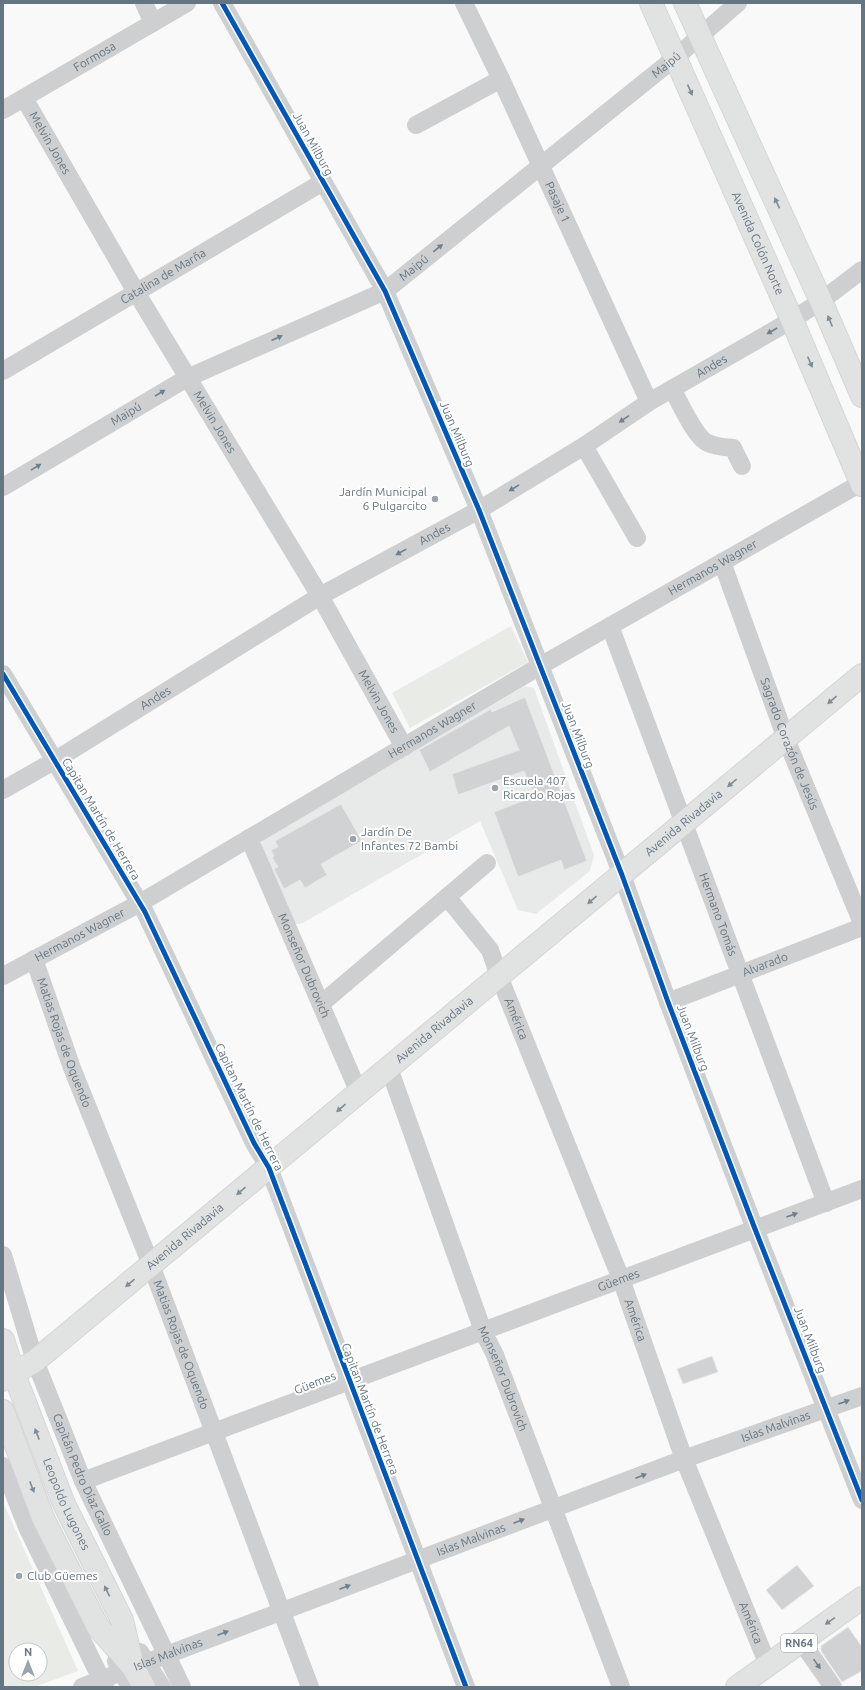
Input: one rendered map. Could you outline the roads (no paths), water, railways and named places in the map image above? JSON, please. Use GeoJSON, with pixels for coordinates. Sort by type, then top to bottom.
{"type":"FeatureCollection","features":[{"type":"Feature","properties":{"kind":"main road","name":"Avenida Colón Norte"},"geometry":{"type":"LineString","coordinates":[[651,3],[792,320],[862,484]]}},
{"type":"Feature","properties":{"kind":"main road"},"geometry":{"type":"LineString","coordinates":[[685,3],[822,300],[862,396]]}},
{"type":"Feature","properties":{"kind":"main road","name":"Avenida Rivadavia"},"geometry":{"type":"LineString","coordinates":[[8,1377],[35,1361],[862,675]]}},
{"type":"Feature","properties":{"kind":"main road","name":"Leopoldo Lugones"},"geometry":{"type":"LineString","coordinates":[[3,1340],[8,1377],[64,1504],[122,1620],[133,1672]]}},
{"type":"Feature","properties":{"kind":"main road","name":"Leopoldo Lugones"},"geometry":{"type":"LineString","coordinates":[[3,1411],[44,1518],[98,1627],[144,1687]]}},
{"type":"Feature","properties":{"kind":"main road","name":"RN64"},"geometry":{"type":"LineString","coordinates":[[736,1687],[862,1598]]}},
{"type":"Feature","properties":{"kind":"street"},"geometry":{"type":"LineString","coordinates":[[144,3],[153,23]]}},
{"type":"Feature","properties":{"kind":"street","name":"Formosa"},"geometry":{"type":"LineString","coordinates":[[3,110],[187,3]]}},
{"type":"Feature","properties":{"kind":"street","name":"Juan Milburg"},"geometry":{"type":"LineString","coordinates":[[222,3],[385,291],[479,510],[622,875],[668,1002],[755,1229],[862,1500]]}},
{"type":"Feature","properties":{"kind":"street","name":"Pasaje 1"},"geometry":{"type":"LineString","coordinates":[[464,3],[501,79],[649,402]]}},
{"type":"Feature","properties":{"kind":"street","name":"Maipú"},"geometry":{"type":"LineString","coordinates":[[3,488],[187,378],[385,291],[676,57],[738,3]]}},
{"type":"Feature","properties":{"kind":"street"},"geometry":{"type":"LineString","coordinates":[[416,125],[501,79]]}},
{"type":"Feature","properties":{"kind":"street","name":"Melvin Jones"},"geometry":{"type":"LineString","coordinates":[[24,98],[187,378],[320,596],[404,746]]}},
{"type":"Feature","properties":{"kind":"street","name":"Catalina de Marña"},"geometry":{"type":"LineString","coordinates":[[3,371],[323,182]]}},
{"type":"Feature","properties":{"kind":"street","name":"Andes"},"geometry":{"type":"LineString","coordinates":[[3,790],[320,596],[479,510],[584,446],[672,388],[792,320],[862,270]]}},
{"type":"Feature","properties":{"kind":"street"},"geometry":{"type":"LineString","coordinates":[[672,388],[698,435],[707,443],[733,448],[742,466]]}},
{"type":"Feature","properties":{"kind":"street"},"geometry":{"type":"LineString","coordinates":[[584,446],[637,538]]}},
{"type":"Feature","properties":{"kind":"street","name":"Hermanos Wagner"},"geometry":{"type":"LineString","coordinates":[[3,976],[140,903],[540,666],[862,484]]}},
{"type":"Feature","properties":{"kind":"street","name":"Sagrado Corazón de Jesús"},"geometry":{"type":"LineString","coordinates":[[722,562],[786,739],[862,923]]}},
{"type":"Feature","properties":{"kind":"street","name":"Hermano Tomás"},"geometry":{"type":"LineString","coordinates":[[610,626],[826,1203]]}},
{"type":"Feature","properties":{"kind":"street","name":"Capitan Martín de Herrera"},"geometry":{"type":"LineString","coordinates":[[3,674],[140,903],[254,1143],[269,1168],[466,1687]]}},
{"type":"Feature","properties":{"kind":"street","name":"Monseñor Dubrovich"},"geometry":{"type":"LineString","coordinates":[[249,838],[359,1093]]}},
{"type":"Feature","properties":{"kind":"street"},"geometry":{"type":"LineString","coordinates":[[321,1004],[486,863]]}},
{"type":"Feature","properties":{"kind":"street"},"geometry":{"type":"LineString","coordinates":[[447,897],[490,950],[499,976]]}},
{"type":"Feature","properties":{"kind":"street","name":"Alvarado"},"geometry":{"type":"LineString","coordinates":[[668,1002],[862,927]]}},
{"type":"Feature","properties":{"kind":"street","name":"Matias Rojas de Oquendo"},"geometry":{"type":"LineString","coordinates":[[34,959],[72,1068],[151,1265],[310,1687]]}},
{"type":"Feature","properties":{"kind":"street","name":"América"},"geometry":{"type":"LineString","coordinates":[[499,976],[621,1279],[684,1459],[768,1664]]}},
{"type":"Feature","properties":{"kind":"street","name":"Monseñor Dubrovich"},"geometry":{"type":"LineString","coordinates":[[389,1068],[483,1331],[495,1355],[552,1509],[621,1687]]}},
{"type":"Feature","properties":{"kind":"street","name":"Güemes"},"geometry":{"type":"LineString","coordinates":[[83,1481],[862,1189]]}},
{"type":"Feature","properties":{"kind":"street","name":"Capitán Pedro Díaz Gallo"},"geometry":{"type":"LineString","coordinates":[[3,1255],[35,1361],[83,1481],[182,1687]]}},
{"type":"Feature","properties":{"kind":"street","name":"Islas Malvinas"},"geometry":{"type":"LineString","coordinates":[[82,1687],[103,1684],[133,1672],[166,1654],[684,1459],[862,1396]]}},
{"type":"Feature","properties":{"kind":"street"},"geometry":{"type":"LineString","coordinates":[[3,1466],[26,1527],[103,1684]]}},
{"type":"Feature","properties":{"kind":"street"},"geometry":{"type":"LineString","coordinates":[[801,1641],[833,1687]]}},
{"type":"Feature","properties":{"kind":"street"},"geometry":{"type":"LineString","coordinates":[[133,1672],[162,1687]]}},
{"type":"Feature","properties":{"kind":"place","name":"Jardín Municipal 6 Pulgarcito"},"geometry":{"type":"Point","coordinates":[435,499]}},
{"type":"Feature","properties":{"kind":"place","name":"Escuela 407 Ricardo Rojas"},"geometry":{"type":"Point","coordinates":[495,788]}},
{"type":"Feature","properties":{"kind":"place","name":"Jardín De Infantes 72 Bambi"},"geometry":{"type":"Point","coordinates":[353,839]}},
{"type":"Feature","properties":{"kind":"place","name":"Club Güemes"},"geometry":{"type":"Point","coordinates":[19,1576]}}]}
